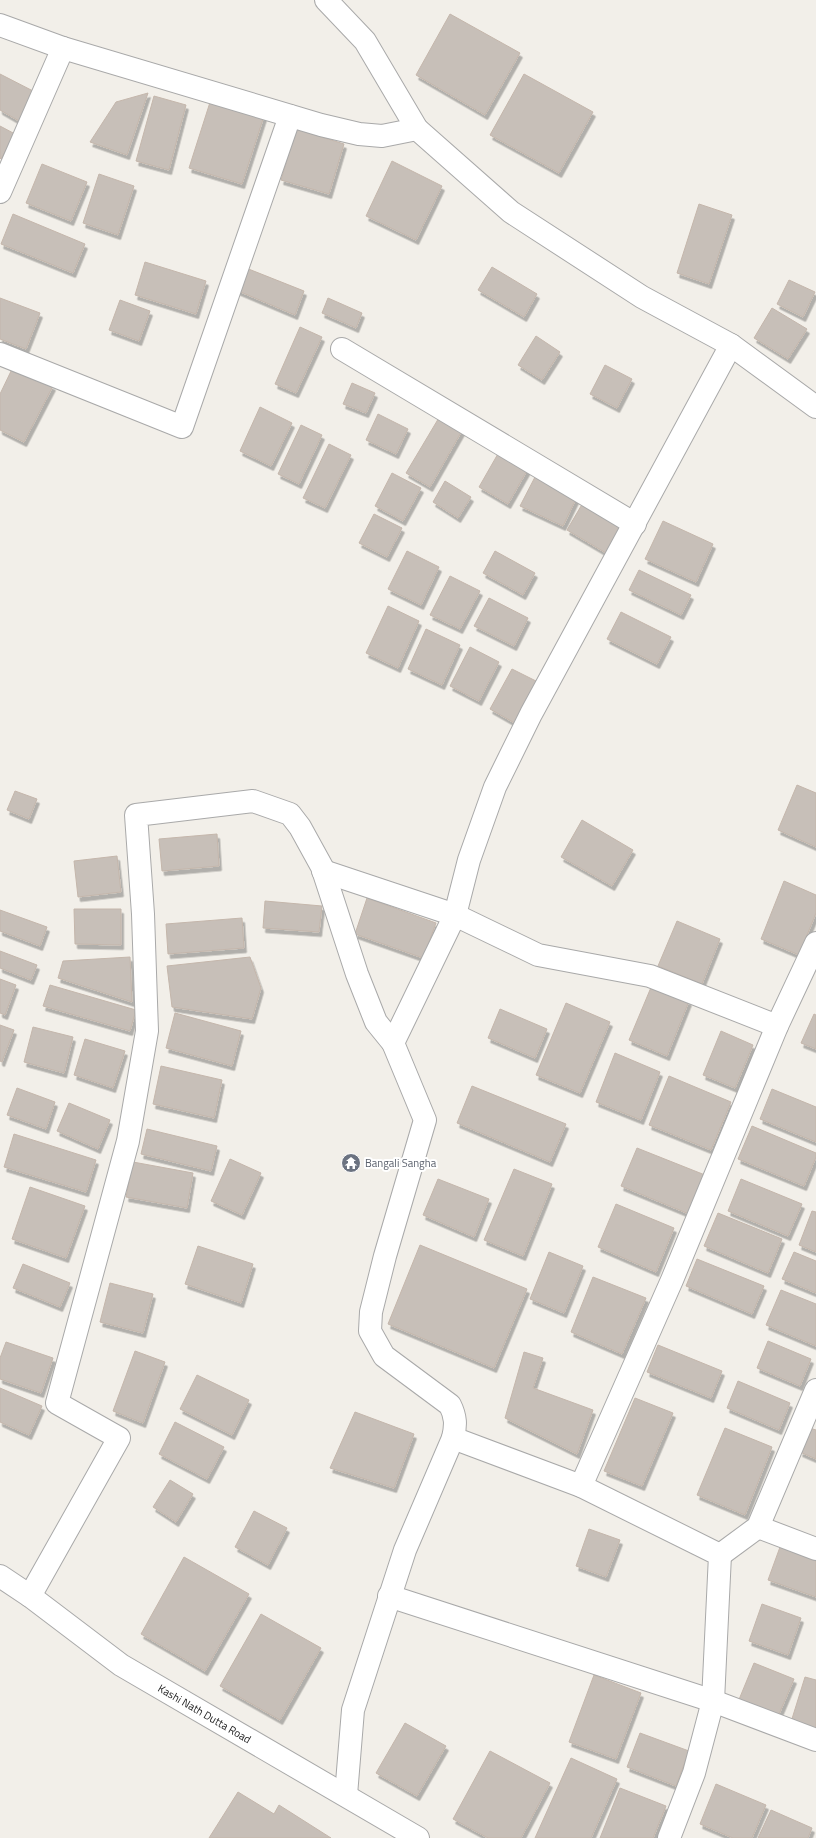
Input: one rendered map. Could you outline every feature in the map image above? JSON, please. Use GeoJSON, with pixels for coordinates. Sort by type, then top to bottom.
{"type":"FeatureCollection","features":[{"type":"Feature","properties":{"kind":"street"},"geometry":{"type":"LineString","coordinates":[[326,0],[365,41],[417,129],[511,212],[642,297],[731,345],[816,407]]}},
{"type":"Feature","properties":{"kind":"street"},"geometry":{"type":"LineString","coordinates":[[0,25],[63,48],[290,116],[359,134],[382,136],[417,129]]}},
{"type":"Feature","properties":{"kind":"street"},"geometry":{"type":"LineString","coordinates":[[0,192],[63,48]]}},
{"type":"Feature","properties":{"kind":"street"},"geometry":{"type":"LineString","coordinates":[[0,354],[182,427],[290,116]]}},
{"type":"Feature","properties":{"kind":"street"},"geometry":{"type":"LineString","coordinates":[[393,1043],[454,915],[469,860],[495,787],[531,714],[731,345]]}},
{"type":"Feature","properties":{"kind":"street"},"geometry":{"type":"LineString","coordinates":[[342,349],[635,524]]}},
{"type":"Feature","properties":{"kind":"street"},"geometry":{"type":"LineString","coordinates":[[30,1596],[119,1438],[56,1403],[128,1141],[147,1031],[143,914],[136,815],[253,801],[290,814],[300,827],[323,871],[357,974],[376,1022],[393,1043],[425,1120],[385,1256],[371,1312],[370,1331],[384,1356],[450,1405],[455,1414],[456,1425],[453,1438],[405,1550],[353,1710],[346,1795]]}},
{"type":"Feature","properties":{"kind":"street"},"geometry":{"type":"LineString","coordinates":[[323,871],[454,915],[538,955],[650,976],[777,1026]]}},
{"type":"Feature","properties":{"kind":"street"},"geometry":{"type":"LineString","coordinates":[[581,1486],[672,1280],[777,1026],[816,943]]}},
{"type":"Feature","properties":{"kind":"street"},"geometry":{"type":"LineString","coordinates":[[720,1555],[758,1527],[816,1390]]}},
{"type":"Feature","properties":{"kind":"street"},"geometry":{"type":"LineString","coordinates":[[453,1438],[581,1486],[720,1555]]}},
{"type":"Feature","properties":{"kind":"street"},"geometry":{"type":"LineString","coordinates":[[758,1527],[816,1549]]}},
{"type":"Feature","properties":{"kind":"street"},"geometry":{"type":"LineString","coordinates":[[669,1838],[694,1773],[713,1701],[720,1555]]}},
{"type":"Feature","properties":{"kind":"street","name":"Kashi Nath Dutta Road"},"geometry":{"type":"LineString","coordinates":[[0,1576],[30,1596],[121,1664],[418,1838]]}},
{"type":"Feature","properties":{"kind":"street"},"geometry":{"type":"LineString","coordinates":[[389,1596],[713,1701],[816,1740]]}},
{"type":"Feature","properties":{"kind":"building"},"geometry":{"type":"Polygon","coordinates":[[[450,14],[520,53],[485,115],[416,75],[450,14]]]}},
{"type":"Feature","properties":{"kind":"building"},"geometry":{"type":"Polygon","coordinates":[[[0,74],[35,92],[19,121],[0,110],[0,74]]]}},
{"type":"Feature","properties":{"kind":"building"},"geometry":{"type":"Polygon","coordinates":[[[524,74],[593,112],[559,173],[490,135],[524,74]]]}},
{"type":"Feature","properties":{"kind":"building"},"geometry":{"type":"Polygon","coordinates":[[[148,93],[127,155],[90,142],[116,102],[148,93]]]}},
{"type":"Feature","properties":{"kind":"building"},"geometry":{"type":"Polygon","coordinates":[[[154,96],[186,105],[169,170],[136,161],[154,96]]]}},
{"type":"Feature","properties":{"kind":"building"},"geometry":{"type":"Polygon","coordinates":[[[212,96],[265,113],[242,184],[189,168],[212,96]]]}},
{"type":"Feature","properties":{"kind":"building"},"geometry":{"type":"Polygon","coordinates":[[[0,126],[15,134],[1,159],[0,158],[0,126]]]}},
{"type":"Feature","properties":{"kind":"building"},"geometry":{"type":"Polygon","coordinates":[[[296,129],[344,144],[329,194],[281,180],[296,129]]]}},
{"type":"Feature","properties":{"kind":"building"},"geometry":{"type":"Polygon","coordinates":[[[392,161],[442,186],[416,240],[366,216],[392,161]]]}},
{"type":"Feature","properties":{"kind":"building"},"geometry":{"type":"Polygon","coordinates":[[[42,164],[87,182],[71,221],[26,203],[42,164]]]}},
{"type":"Feature","properties":{"kind":"building"},"geometry":{"type":"Polygon","coordinates":[[[99,174],[134,186],[118,235],[83,223],[99,174]]]}},
{"type":"Feature","properties":{"kind":"building"},"geometry":{"type":"Polygon","coordinates":[[[699,204],[732,215],[709,284],[677,273],[699,204]]]}},
{"type":"Feature","properties":{"kind":"building"},"geometry":{"type":"Polygon","coordinates":[[[13,214],[85,244],[73,273],[1,244],[13,214]]]}},
{"type":"Feature","properties":{"kind":"building"},"geometry":{"type":"Polygon","coordinates":[[[145,262],[206,281],[196,314],[135,295],[145,262]]]}},
{"type":"Feature","properties":{"kind":"building"},"geometry":{"type":"Polygon","coordinates":[[[492,267],[537,294],[524,317],[478,290],[492,267]]]}},
{"type":"Feature","properties":{"kind":"building"},"geometry":{"type":"Polygon","coordinates":[[[246,268],[304,291],[295,315],[236,290],[246,268]]]}},
{"type":"Feature","properties":{"kind":"building"},"geometry":{"type":"Polygon","coordinates":[[[789,280],[815,292],[803,317],[777,304],[789,280]]]}},
{"type":"Feature","properties":{"kind":"building"},"geometry":{"type":"Polygon","coordinates":[[[0,298],[40,313],[26,349],[0,339],[0,298]]]}},
{"type":"Feature","properties":{"kind":"building"},"geometry":{"type":"Polygon","coordinates":[[[328,298],[362,313],[356,328],[322,313],[328,298]]]}},
{"type":"Feature","properties":{"kind":"building"},"geometry":{"type":"Polygon","coordinates":[[[120,300],[150,311],[139,341],[109,330],[120,300]]]}},
{"type":"Feature","properties":{"kind":"building"},"geometry":{"type":"Polygon","coordinates":[[[772,308],[807,329],[788,359],[754,338],[772,308]]]}},
{"type":"Feature","properties":{"kind":"building"},"geometry":{"type":"Polygon","coordinates":[[[300,327],[322,337],[296,393],[275,384],[300,327]]]}},
{"type":"Feature","properties":{"kind":"building"},"geometry":{"type":"Polygon","coordinates":[[[536,336],[560,352],[542,380],[518,365],[536,336]]]}},
{"type":"Feature","properties":{"kind":"building"},"geometry":{"type":"Polygon","coordinates":[[[605,365],[632,379],[617,408],[590,394],[605,365]]]}},
{"type":"Feature","properties":{"kind":"building"},"geometry":{"type":"Polygon","coordinates":[[[13,367],[53,386],[24,442],[0,430],[0,394],[13,367]]]}},
{"type":"Feature","properties":{"kind":"building"},"geometry":{"type":"Polygon","coordinates":[[[352,383],[375,393],[366,413],[343,404],[352,383]]]}},
{"type":"Feature","properties":{"kind":"building"},"geometry":{"type":"Polygon","coordinates":[[[260,407],[292,423],[271,466],[240,451],[260,407]]]}},
{"type":"Feature","properties":{"kind":"building"},"geometry":{"type":"Polygon","coordinates":[[[378,414],[408,429],[396,454],[366,440],[378,414]]]}},
{"type":"Feature","properties":{"kind":"building"},"geometry":{"type":"Polygon","coordinates":[[[440,416],[463,429],[430,487],[406,473],[440,416]]]}},
{"type":"Feature","properties":{"kind":"building"},"geometry":{"type":"Polygon","coordinates":[[[301,425],[322,435],[299,484],[278,474],[301,425]]]}},
{"type":"Feature","properties":{"kind":"building"},"geometry":{"type":"Polygon","coordinates":[[[329,444],[351,455],[325,508],[303,498],[329,444]]]}},
{"type":"Feature","properties":{"kind":"building"},"geometry":{"type":"Polygon","coordinates":[[[499,452],[528,469],[508,504],[479,487],[499,452]]]}},
{"type":"Feature","properties":{"kind":"building"},"geometry":{"type":"Polygon","coordinates":[[[392,473],[421,488],[403,521],[375,506],[392,473]]]}},
{"type":"Feature","properties":{"kind":"building"},"geometry":{"type":"Polygon","coordinates":[[[535,477],[577,497],[563,526],[520,506],[535,477]]]}},
{"type":"Feature","properties":{"kind":"building"},"geometry":{"type":"Polygon","coordinates":[[[445,481],[471,497],[458,518],[433,502],[445,481]]]}},
{"type":"Feature","properties":{"kind":"building"},"geometry":{"type":"Polygon","coordinates":[[[584,501],[623,525],[606,553],[567,530],[584,501]]]}},
{"type":"Feature","properties":{"kind":"building"},"geometry":{"type":"Polygon","coordinates":[[[374,514],[402,528],[387,557],[359,543],[374,514]]]}},
{"type":"Feature","properties":{"kind":"building"},"geometry":{"type":"Polygon","coordinates":[[[663,521],[713,544],[696,582],[645,559],[663,521]]]}},
{"type":"Feature","properties":{"kind":"building"},"geometry":{"type":"Polygon","coordinates":[[[407,551],[439,567],[421,605],[388,589],[407,551]]]}},
{"type":"Feature","properties":{"kind":"building"},"geometry":{"type":"Polygon","coordinates":[[[495,551],[535,573],[523,595],[483,573],[495,551]]]}},
{"type":"Feature","properties":{"kind":"building"},"geometry":{"type":"Polygon","coordinates":[[[639,570],[691,595],[681,615],[629,590],[639,570]]]}},
{"type":"Feature","properties":{"kind":"building"},"geometry":{"type":"Polygon","coordinates":[[[450,576],[480,591],[460,629],[430,615],[450,576]]]}},
{"type":"Feature","properties":{"kind":"building"},"geometry":{"type":"Polygon","coordinates":[[[489,598],[528,618],[514,646],[474,626],[489,598]]]}},
{"type":"Feature","properties":{"kind":"building"},"geometry":{"type":"Polygon","coordinates":[[[388,606],[419,621],[398,668],[366,653],[388,606]]]}},
{"type":"Feature","properties":{"kind":"building"},"geometry":{"type":"Polygon","coordinates":[[[621,612],[671,637],[657,664],[607,639],[621,612]]]}},
{"type":"Feature","properties":{"kind":"building"},"geometry":{"type":"Polygon","coordinates":[[[426,629],[460,645],[442,685],[408,669],[426,629]]]}},
{"type":"Feature","properties":{"kind":"building"},"geometry":{"type":"Polygon","coordinates":[[[470,647],[499,662],[479,701],[450,686],[470,647]]]}},
{"type":"Feature","properties":{"kind":"building"},"geometry":{"type":"Polygon","coordinates":[[[512,669],[540,683],[518,725],[490,709],[512,669]]]}},
{"type":"Feature","properties":{"kind":"building"},"geometry":{"type":"Polygon","coordinates":[[[797,785],[816,793],[816,847],[778,830],[797,785]]]}},
{"type":"Feature","properties":{"kind":"building"},"geometry":{"type":"Polygon","coordinates":[[[15,791],[37,799],[29,819],[7,810],[15,791]]]}},
{"type":"Feature","properties":{"kind":"building"},"geometry":{"type":"Polygon","coordinates":[[[582,820],[633,850],[612,886],[561,857],[582,820]]]}},
{"type":"Feature","properties":{"kind":"building"},"geometry":{"type":"Polygon","coordinates":[[[217,834],[219,866],[162,871],[159,839],[217,834]]]}},
{"type":"Feature","properties":{"kind":"building"},"geometry":{"type":"Polygon","coordinates":[[[117,856],[121,892],[78,897],[74,861],[117,856]]]}},
{"type":"Feature","properties":{"kind":"building"},"geometry":{"type":"Polygon","coordinates":[[[784,881],[816,895],[816,913],[799,955],[761,939],[784,881]]]}},
{"type":"Feature","properties":{"kind":"building"},"geometry":{"type":"Polygon","coordinates":[[[367,898],[436,923],[423,958],[355,934],[367,898]]]}},
{"type":"Feature","properties":{"kind":"building"},"geometry":{"type":"Polygon","coordinates":[[[265,901],[322,906],[319,932],[263,928],[265,901]]]}},
{"type":"Feature","properties":{"kind":"building"},"geometry":{"type":"Polygon","coordinates":[[[74,909],[121,909],[121,945],[75,944],[74,909]]]}},
{"type":"Feature","properties":{"kind":"building"},"geometry":{"type":"Polygon","coordinates":[[[0,910],[47,927],[40,946],[0,931],[0,910]]]}},
{"type":"Feature","properties":{"kind":"building"},"geometry":{"type":"Polygon","coordinates":[[[242,918],[244,948],[168,954],[166,924],[242,918]]]}},
{"type":"Feature","properties":{"kind":"building"},"geometry":{"type":"Polygon","coordinates":[[[677,921],[720,939],[702,984],[658,966],[677,921]]]}},
{"type":"Feature","properties":{"kind":"building"},"geometry":{"type":"Polygon","coordinates":[[[0,951],[37,965],[31,980],[0,968],[0,951]]]}},
{"type":"Feature","properties":{"kind":"building"},"geometry":{"type":"Polygon","coordinates":[[[130,957],[132,1002],[58,978],[63,961],[130,957]]]}},
{"type":"Feature","properties":{"kind":"building"},"geometry":{"type":"Polygon","coordinates":[[[250,957],[261,988],[252,1019],[172,1007],[167,966],[250,957]]]}},
{"type":"Feature","properties":{"kind":"building"},"geometry":{"type":"Polygon","coordinates":[[[0,979],[16,985],[5,1015],[0,1013],[0,979]]]}},
{"type":"Feature","properties":{"kind":"building"},"geometry":{"type":"Polygon","coordinates":[[[50,985],[136,1010],[130,1031],[43,1006],[50,985]]]}},
{"type":"Feature","properties":{"kind":"building"},"geometry":{"type":"Polygon","coordinates":[[[652,985],[689,1001],[667,1056],[629,1040],[652,985]]]}},
{"type":"Feature","properties":{"kind":"building"},"geometry":{"type":"Polygon","coordinates":[[[566,1003],[610,1022],[580,1093],[536,1075],[566,1003]]]}},
{"type":"Feature","properties":{"kind":"building"},"geometry":{"type":"Polygon","coordinates":[[[500,1009],[547,1029],[535,1058],[488,1038],[500,1009]]]}},
{"type":"Feature","properties":{"kind":"building"},"geometry":{"type":"Polygon","coordinates":[[[175,1013],[241,1031],[232,1066],[166,1048],[175,1013]]]}},
{"type":"Feature","properties":{"kind":"building"},"geometry":{"type":"Polygon","coordinates":[[[814,1014],[816,1015],[816,1049],[801,1043],[814,1014]]]}},
{"type":"Feature","properties":{"kind":"building"},"geometry":{"type":"Polygon","coordinates":[[[0,1025],[14,1030],[2,1062],[0,1061],[0,1025]]]}},
{"type":"Feature","properties":{"kind":"building"},"geometry":{"type":"Polygon","coordinates":[[[33,1027],[73,1037],[64,1073],[24,1062],[33,1027]]]}},
{"type":"Feature","properties":{"kind":"building"},"geometry":{"type":"Polygon","coordinates":[[[721,1031],[753,1045],[735,1088],[703,1075],[721,1031]]]}},
{"type":"Feature","properties":{"kind":"building"},"geometry":{"type":"Polygon","coordinates":[[[85,1039],[125,1051],[113,1088],[74,1075],[85,1039]]]}},
{"type":"Feature","properties":{"kind":"building"},"geometry":{"type":"Polygon","coordinates":[[[615,1053],[660,1072],[641,1120],[596,1102],[615,1053]]]}},
{"type":"Feature","properties":{"kind":"building"},"geometry":{"type":"Polygon","coordinates":[[[161,1066],[222,1080],[214,1118],[153,1104],[161,1066]]]}},
{"type":"Feature","properties":{"kind":"building"},"geometry":{"type":"Polygon","coordinates":[[[669,1076],[731,1102],[711,1150],[649,1125],[669,1076]]]}},
{"type":"Feature","properties":{"kind":"building"},"geometry":{"type":"Polygon","coordinates":[[[472,1086],[566,1124],[550,1162],[457,1123],[472,1086]]]}},
{"type":"Feature","properties":{"kind":"building"},"geometry":{"type":"Polygon","coordinates":[[[17,1088],[55,1102],[46,1129],[7,1115],[17,1088]]]}},
{"type":"Feature","properties":{"kind":"building"},"geometry":{"type":"Polygon","coordinates":[[[772,1089],[816,1107],[816,1142],[760,1119],[772,1089]]]}},
{"type":"Feature","properties":{"kind":"building"},"geometry":{"type":"Polygon","coordinates":[[[69,1103],[110,1120],[98,1149],[57,1131],[69,1103]]]}},
{"type":"Feature","properties":{"kind":"building"},"geometry":{"type":"Polygon","coordinates":[[[752,1126],[816,1153],[816,1157],[804,1186],[738,1159],[752,1126]]]}},
{"type":"Feature","properties":{"kind":"building"},"geometry":{"type":"Polygon","coordinates":[[[147,1129],[217,1146],[211,1171],[141,1154],[147,1129]]]}},
{"type":"Feature","properties":{"kind":"building"},"geometry":{"type":"Polygon","coordinates":[[[14,1134],[96,1160],[86,1192],[4,1167],[14,1134]]]}},
{"type":"Feature","properties":{"kind":"building"},"geometry":{"type":"Polygon","coordinates":[[[637,1148],[705,1175],[689,1214],[621,1186],[637,1148]]]}},
{"type":"Feature","properties":{"kind":"building"},"geometry":{"type":"Polygon","coordinates":[[[230,1159],[261,1173],[242,1215],[211,1201],[230,1159]]]}},
{"type":"Feature","properties":{"kind":"building"},"geometry":{"type":"Polygon","coordinates":[[[133,1162],[193,1173],[187,1208],[126,1197],[133,1162]]]}},
{"type":"Feature","properties":{"kind":"building"},"geometry":{"type":"Polygon","coordinates":[[[514,1169],[552,1184],[523,1256],[484,1240],[514,1169]]]}},
{"type":"Feature","properties":{"kind":"building"},"geometry":{"type":"Polygon","coordinates":[[[438,1179],[489,1199],[474,1237],[423,1215],[438,1179]]]}},
{"type":"Feature","properties":{"kind":"building"},"geometry":{"type":"Polygon","coordinates":[[[741,1179],[802,1204],[788,1236],[728,1211],[741,1179]]]}},
{"type":"Feature","properties":{"kind":"building"},"geometry":{"type":"Polygon","coordinates":[[[30,1187],[85,1206],[66,1258],[12,1239],[30,1187]]]}},
{"type":"Feature","properties":{"kind":"building"},"geometry":{"type":"Polygon","coordinates":[[[616,1204],[674,1228],[656,1272],[598,1247],[616,1204]]]}},
{"type":"Feature","properties":{"kind":"building"},"geometry":{"type":"Polygon","coordinates":[[[812,1211],[816,1212],[816,1252],[799,1245],[812,1211]]]}},
{"type":"Feature","properties":{"kind":"building"},"geometry":{"type":"Polygon","coordinates":[[[718,1213],[782,1239],[768,1273],[704,1246],[718,1213]]]}},
{"type":"Feature","properties":{"kind":"building"},"geometry":{"type":"Polygon","coordinates":[[[420,1245],[527,1289],[494,1368],[388,1324],[420,1245]]]}},
{"type":"Feature","properties":{"kind":"building"},"geometry":{"type":"Polygon","coordinates":[[[198,1246],[253,1264],[241,1303],[185,1284],[198,1246]]]}},
{"type":"Feature","properties":{"kind":"building"},"geometry":{"type":"Polygon","coordinates":[[[549,1252],[583,1266],[564,1313],[530,1299],[549,1252]]]}},
{"type":"Feature","properties":{"kind":"building"},"geometry":{"type":"Polygon","coordinates":[[[794,1252],[816,1261],[816,1293],[782,1279],[794,1252]]]}},
{"type":"Feature","properties":{"kind":"building"},"geometry":{"type":"Polygon","coordinates":[[[697,1259],[764,1286],[752,1314],[686,1286],[697,1259]]]}},
{"type":"Feature","properties":{"kind":"building"},"geometry":{"type":"Polygon","coordinates":[[[23,1264],[70,1283],[60,1307],[13,1288],[23,1264]]]}},
{"type":"Feature","properties":{"kind":"building"},"geometry":{"type":"Polygon","coordinates":[[[593,1277],[646,1298],[622,1354],[571,1332],[593,1277]]]}},
{"type":"Feature","properties":{"kind":"building"},"geometry":{"type":"Polygon","coordinates":[[[110,1283],[153,1294],[143,1333],[100,1322],[110,1283]]]}},
{"type":"Feature","properties":{"kind":"building"},"geometry":{"type":"Polygon","coordinates":[[[781,1290],[816,1304],[816,1346],[766,1325],[781,1290]]]}},
{"type":"Feature","properties":{"kind":"building"},"geometry":{"type":"Polygon","coordinates":[[[768,1341],[811,1359],[800,1386],[757,1368],[768,1341]]]}},
{"type":"Feature","properties":{"kind":"building"},"geometry":{"type":"Polygon","coordinates":[[[6,1342],[53,1358],[41,1393],[0,1379],[0,1358],[6,1342]]]}},
{"type":"Feature","properties":{"kind":"building"},"geometry":{"type":"Polygon","coordinates":[[[658,1345],[722,1371],[711,1398],[647,1372],[658,1345]]]}},
{"type":"Feature","properties":{"kind":"building"},"geometry":{"type":"Polygon","coordinates":[[[135,1351],[165,1362],[143,1423],[113,1411],[135,1351]]]}},
{"type":"Feature","properties":{"kind":"building"},"geometry":{"type":"Polygon","coordinates":[[[524,1352],[543,1358],[533,1388],[593,1410],[577,1454],[505,1418],[524,1352]]]}},
{"type":"Feature","properties":{"kind":"building"},"geometry":{"type":"Polygon","coordinates":[[[197,1375],[249,1400],[232,1435],[180,1409],[197,1375]]]}},
{"type":"Feature","properties":{"kind":"building"},"geometry":{"type":"Polygon","coordinates":[[[738,1381],[790,1403],[779,1430],[727,1408],[738,1381]]]}},
{"type":"Feature","properties":{"kind":"building"},"geometry":{"type":"Polygon","coordinates":[[[0,1388],[42,1406],[29,1435],[0,1422],[0,1388]]]}},
{"type":"Feature","properties":{"kind":"building"},"geometry":{"type":"Polygon","coordinates":[[[635,1398],[673,1413],[642,1486],[604,1471],[635,1398]]]}},
{"type":"Feature","properties":{"kind":"building"},"geometry":{"type":"Polygon","coordinates":[[[355,1412],[414,1434],[394,1488],[330,1468],[355,1412]]]}},
{"type":"Feature","properties":{"kind":"building"},"geometry":{"type":"Polygon","coordinates":[[[175,1422],[224,1447],[207,1479],[159,1454],[175,1422]]]}},
{"type":"Feature","properties":{"kind":"building"},"geometry":{"type":"Polygon","coordinates":[[[725,1428],[772,1447],[745,1515],[697,1495],[725,1428]]]}},
{"type":"Feature","properties":{"kind":"building"},"geometry":{"type":"Polygon","coordinates":[[[810,1428],[816,1430],[816,1459],[800,1452],[810,1428]]]}},
{"type":"Feature","properties":{"kind":"building"},"geometry":{"type":"Polygon","coordinates":[[[170,1480],[193,1494],[176,1522],[153,1507],[170,1480]]]}},
{"type":"Feature","properties":{"kind":"building"},"geometry":{"type":"Polygon","coordinates":[[[254,1511],[287,1528],[268,1565],[235,1547],[254,1511]]]}},
{"type":"Feature","properties":{"kind":"building"},"geometry":{"type":"Polygon","coordinates":[[[589,1529],[620,1540],[606,1577],[576,1566],[589,1529]]]}},
{"type":"Feature","properties":{"kind":"building"},"geometry":{"type":"Polygon","coordinates":[[[780,1547],[816,1561],[816,1597],[768,1580],[780,1547]]]}},
{"type":"Feature","properties":{"kind":"building"},"geometry":{"type":"Polygon","coordinates":[[[184,1557],[249,1594],[205,1671],[141,1634],[184,1557]]]}},
{"type":"Feature","properties":{"kind":"building"},"geometry":{"type":"Polygon","coordinates":[[[762,1604],[801,1618],[788,1655],[749,1641],[762,1604]]]}},
{"type":"Feature","properties":{"kind":"building"},"geometry":{"type":"Polygon","coordinates":[[[261,1614],[321,1648],[280,1720],[220,1686],[261,1614]]]}},
{"type":"Feature","properties":{"kind":"building"},"geometry":{"type":"Polygon","coordinates":[[[754,1663],[794,1679],[777,1719],[738,1702],[754,1663]]]}},
{"type":"Feature","properties":{"kind":"building"},"geometry":{"type":"Polygon","coordinates":[[[594,1675],[641,1693],[616,1759],[569,1742],[594,1675]]]}},
{"type":"Feature","properties":{"kind":"building"},"geometry":{"type":"Polygon","coordinates":[[[805,1677],[816,1680],[816,1729],[791,1722],[805,1677]]]}},
{"type":"Feature","properties":{"kind":"building"},"geometry":{"type":"Polygon","coordinates":[[[405,1723],[446,1746],[417,1796],[376,1773],[405,1723]]]}},
{"type":"Feature","properties":{"kind":"building"},"geometry":{"type":"Polygon","coordinates":[[[640,1733],[689,1751],[676,1786],[627,1767],[640,1733]]]}},
{"type":"Feature","properties":{"kind":"building"},"geometry":{"type":"Polygon","coordinates":[[[490,1751],[550,1783],[521,1838],[488,1838],[453,1819],[490,1751]]]}},
{"type":"Feature","properties":{"kind":"building"},"geometry":{"type":"Polygon","coordinates":[[[571,1758],[617,1779],[591,1838],[535,1838],[571,1758]]]}},
{"type":"Feature","properties":{"kind":"building"},"geometry":{"type":"Polygon","coordinates":[[[716,1784],[766,1805],[752,1838],[733,1838],[700,1824],[716,1784]]]}},
{"type":"Feature","properties":{"kind":"building"},"geometry":{"type":"Polygon","coordinates":[[[620,1788],[666,1806],[653,1838],[600,1838],[620,1788]]]}},
{"type":"Feature","properties":{"kind":"building"},"geometry":{"type":"Polygon","coordinates":[[[238,1792],[274,1814],[279,1805],[331,1838],[209,1838],[238,1792]]]}},
{"type":"Feature","properties":{"kind":"building"},"geometry":{"type":"Polygon","coordinates":[[[771,1810],[812,1828],[808,1838],[758,1838],[771,1810]]]}},
{"type":"Feature","properties":{"kind":"place","name":"Bangali Sangha"},"geometry":{"type":"Point","coordinates":[351,1163]}}]}
